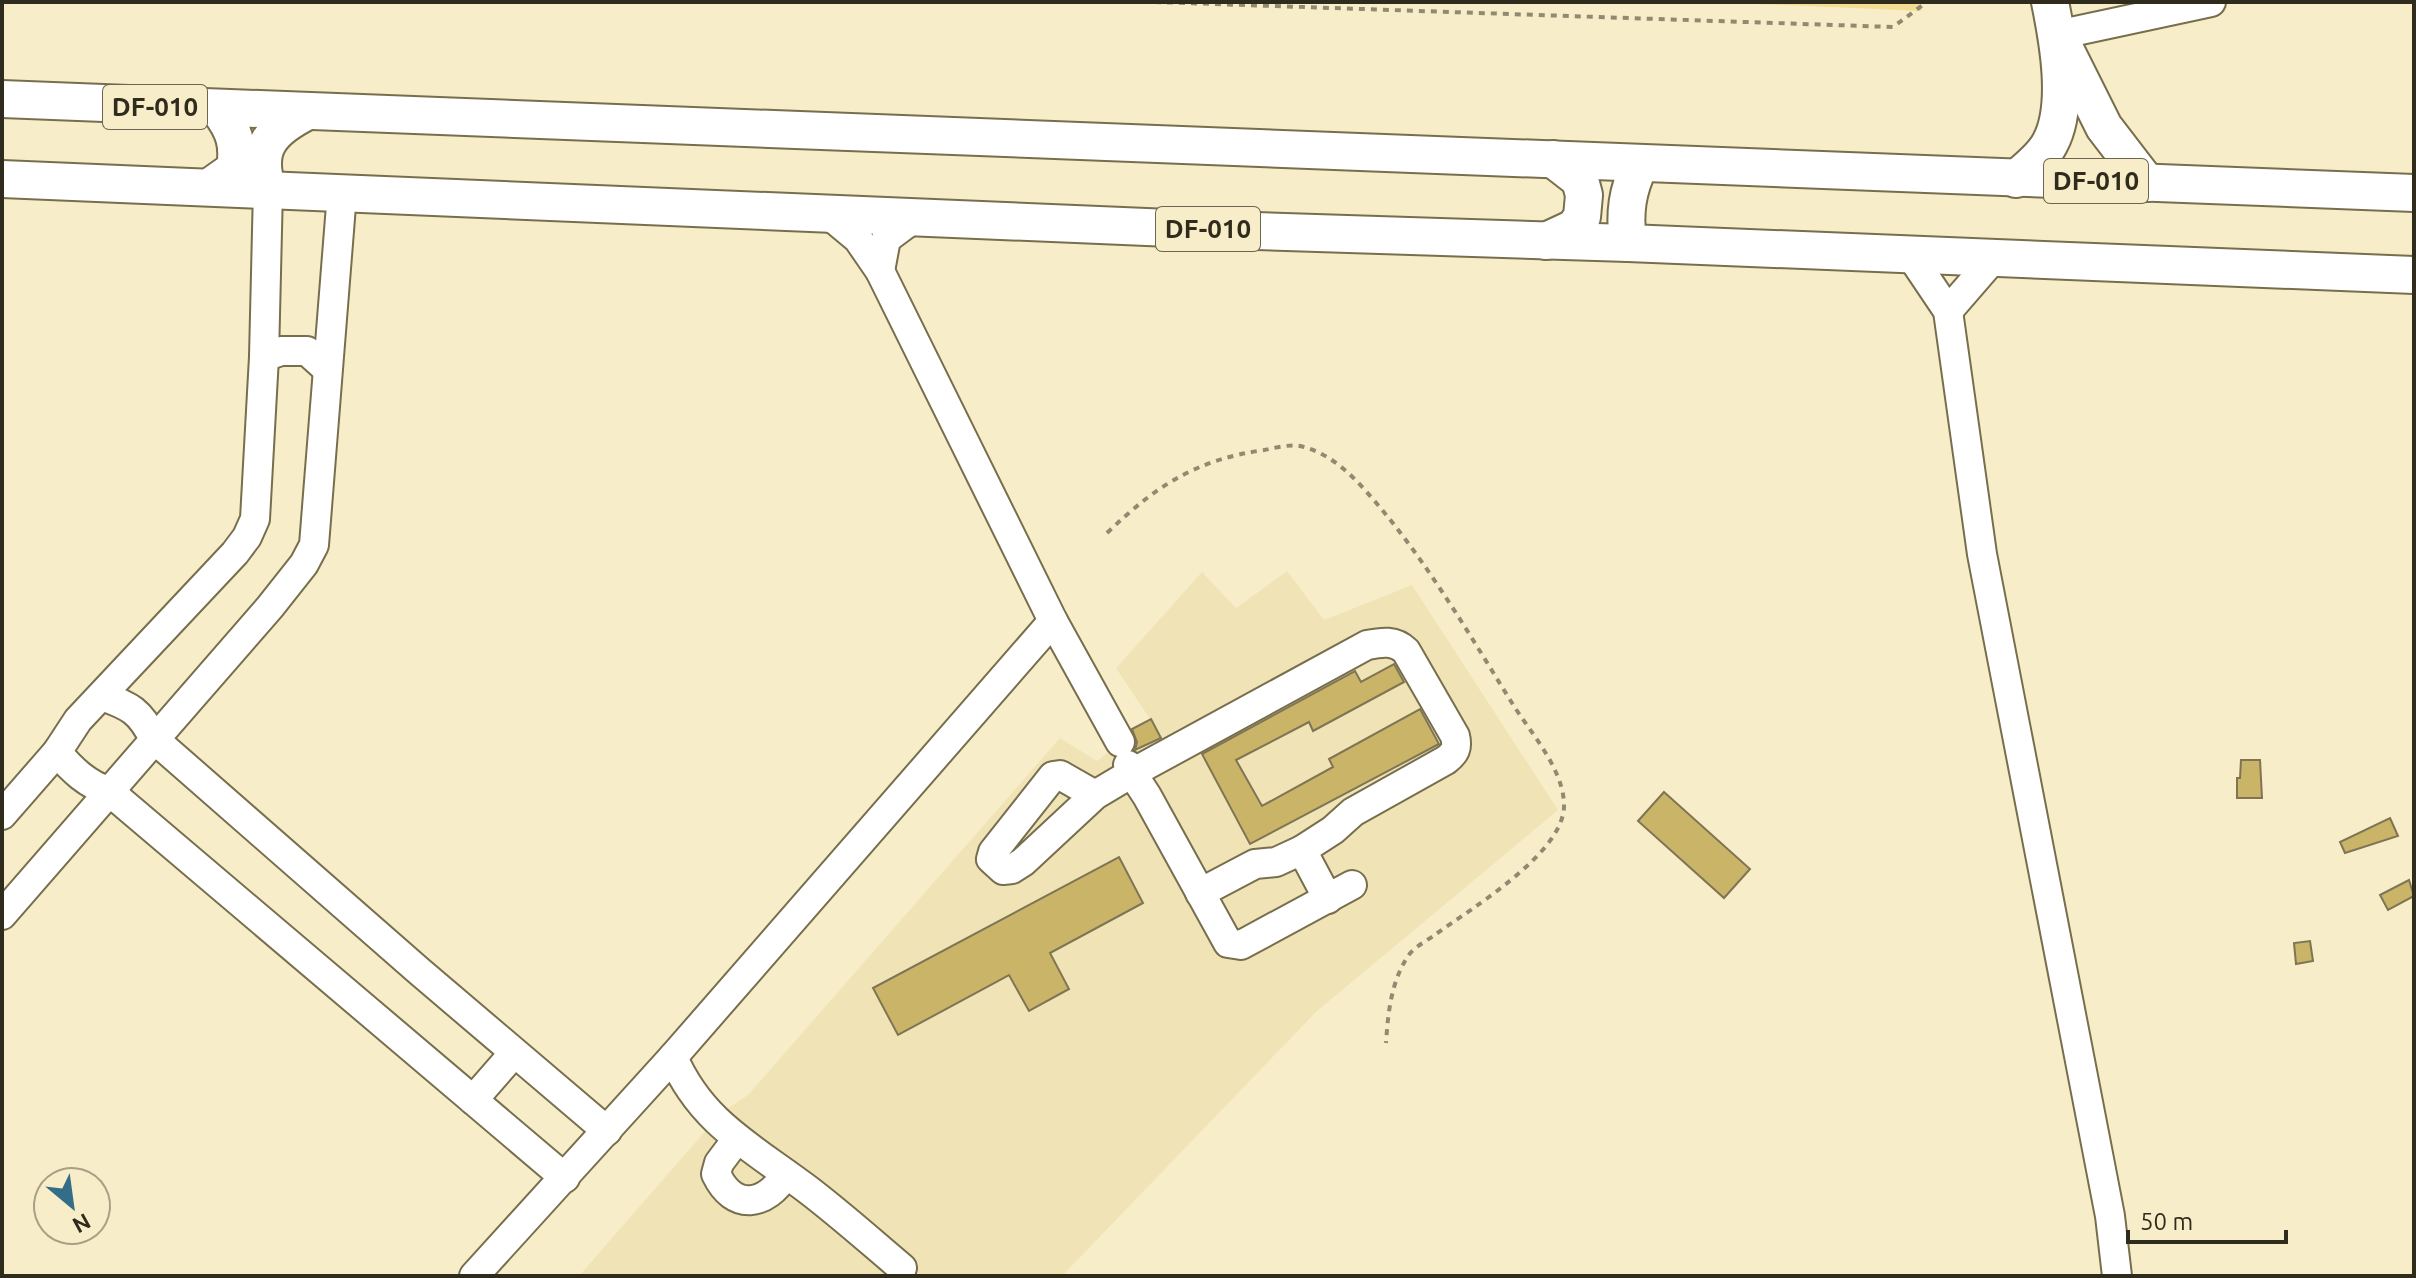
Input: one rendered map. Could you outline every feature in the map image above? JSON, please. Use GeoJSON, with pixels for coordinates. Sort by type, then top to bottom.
{"type":"FeatureCollection","features":[{"type":"Feature","properties":{"kind":"main road"},"geometry":{"type":"LineString","coordinates":[[2016,179],[2050,144],[2058,124],[2060,95],[2053,18]]}},
{"type":"Feature","properties":{"kind":"main road"},"geometry":{"type":"LineString","coordinates":[[2053,18],[2104,127],[2147,183]]}},
{"type":"Feature","properties":{"kind":"main road","name":"DF-010"},"geometry":{"type":"LineString","coordinates":[[2,99],[219,110],[2414,193]]}},
{"type":"Feature","properties":{"kind":"main road"},"geometry":{"type":"LineString","coordinates":[[211,186],[235,169],[238,152],[234,129],[219,110]]}},
{"type":"Feature","properties":{"kind":"main road"},"geometry":{"type":"LineString","coordinates":[[268,189],[262,164],[272,136],[284,123],[308,111]]}},
{"type":"Feature","properties":{"kind":"main road"},"geometry":{"type":"LineString","coordinates":[[1546,241],[1574,228],[1582,217],[1584,195],[1580,180],[1553,159]]}},
{"type":"Feature","properties":{"kind":"main road"},"geometry":{"type":"LineString","coordinates":[[1628,243],[1626,200],[1640,164]]}},
{"type":"Feature","properties":{"kind":"main road","name":"DF-010"},"geometry":{"type":"LineString","coordinates":[[2,179],[2414,275]]}},
{"type":"Feature","properties":{"kind":"street"},"geometry":{"type":"LineString","coordinates":[[2053,18],[2211,2]]}},
{"type":"Feature","properties":{"kind":"street"},"geometry":{"type":"LineString","coordinates":[[2,815],[57,752],[78,720],[217,573],[247,537],[255,519],[264,357],[268,189]]}},
{"type":"Feature","properties":{"kind":"street"},"geometry":{"type":"LineString","coordinates":[[2,915],[270,607],[304,564],[314,545],[342,193]]}},
{"type":"Feature","properties":{"kind":"street"},"geometry":{"type":"LineString","coordinates":[[828,214],[858,239],[880,271],[1053,621],[1221,933],[1233,946],[1241,945],[1340,892],[1302,850]]}},
{"type":"Feature","properties":{"kind":"street"},"geometry":{"type":"LineString","coordinates":[[880,271],[886,239],[917,216]]}},
{"type":"Feature","properties":{"kind":"street"},"geometry":{"type":"LineString","coordinates":[[1911,256],[1948,311],[1982,554],[2110,1216],[2117,1276]]}},
{"type":"Feature","properties":{"kind":"street"},"geometry":{"type":"LineString","coordinates":[[1948,311],[1993,259]]}},
{"type":"Feature","properties":{"kind":"street"},"geometry":{"type":"LineString","coordinates":[[264,357],[281,351],[307,351],[327,369]]}},
{"type":"Feature","properties":{"kind":"street"},"geometry":{"type":"LineString","coordinates":[[474,1276],[673,1057],[1053,621]]}},
{"type":"Feature","properties":{"kind":"street"},"geometry":{"type":"LineString","coordinates":[[1095,795],[1127,760],[1367,645],[1381,642],[1400,646],[1406,651],[1455,736],[1455,753],[1353,812],[1333,830],[1302,850],[1276,862],[1255,864],[1200,893]]}},
{"type":"Feature","properties":{"kind":"street"},"geometry":{"type":"LineString","coordinates":[[102,696],[134,709],[154,739],[607,1131]]}},
{"type":"Feature","properties":{"kind":"street"},"geometry":{"type":"LineString","coordinates":[[57,752],[80,776],[110,792],[565,1178]]}},
{"type":"Feature","properties":{"kind":"street"},"geometry":{"type":"LineString","coordinates":[[473,1100],[514,1053]]}},
{"type":"Feature","properties":{"kind":"street"},"geometry":{"type":"LineString","coordinates":[[673,1057],[694,1097],[737,1139],[786,1174],[902,1268]]}},
{"type":"Feature","properties":{"kind":"street"},"geometry":{"type":"LineString","coordinates":[[737,1139],[719,1163],[716,1174],[722,1186],[737,1198],[754,1201],[768,1197],[786,1174]]}},
{"type":"Feature","properties":{"kind":"path"},"geometry":{"type":"LineString","coordinates":[[1155,2],[1893,27],[1927,2]]}},
{"type":"Feature","properties":{"kind":"shaded area"},"geometry":{"type":"Polygon","coordinates":[[[1711,2],[1921,2],[1922,11],[1711,2]]]}},
{"type":"Feature","properties":{"kind":"shaded area"},"geometry":{"type":"Polygon","coordinates":[[[1287,571],[1324,620],[1412,585],[1558,810],[1317,1011],[1062,1276],[579,1276],[721,1113],[748,1095],[1060,738],[1097,761],[1150,719],[1116,668],[1202,572],[1236,608],[1287,571]]]}},
{"type":"Feature","properties":{"kind":"building"},"geometry":{"type":"Polygon","coordinates":[[[1394,664],[1404,682],[1313,731],[1309,722],[1236,760],[1262,806],[1333,767],[1329,759],[1420,709],[1439,744],[1250,844],[1202,754],[1355,671],[1361,682],[1394,664]]]}},
{"type":"Feature","properties":{"kind":"building"},"geometry":{"type":"Polygon","coordinates":[[[1151,719],[1161,738],[1135,750],[1137,742],[1132,729],[1151,719]]]}},
{"type":"Feature","properties":{"kind":"building"},"geometry":{"type":"Polygon","coordinates":[[[2241,760],[2260,760],[2262,798],[2237,798],[2241,760]]]}},
{"type":"Feature","properties":{"kind":"building"},"geometry":{"type":"Polygon","coordinates":[[[1664,792],[1750,869],[1724,898],[1638,821],[1664,792]]]}},
{"type":"Feature","properties":{"kind":"building"},"geometry":{"type":"Polygon","coordinates":[[[2390,818],[2398,836],[2345,853],[2340,842],[2390,818]]]}},
{"type":"Feature","properties":{"kind":"building"},"geometry":{"type":"Polygon","coordinates":[[[1119,857],[1143,903],[1050,953],[1069,989],[1029,1011],[1009,975],[898,1035],[873,988],[1119,857]]]}},
{"type":"Feature","properties":{"kind":"building"},"geometry":{"type":"Polygon","coordinates":[[[2409,880],[2414,896],[2388,910],[2380,895],[2409,880]]]}},
{"type":"Feature","properties":{"kind":"building"},"geometry":{"type":"Polygon","coordinates":[[[2310,941],[2313,961],[2296,964],[2294,943],[2310,941]]]}}]}
